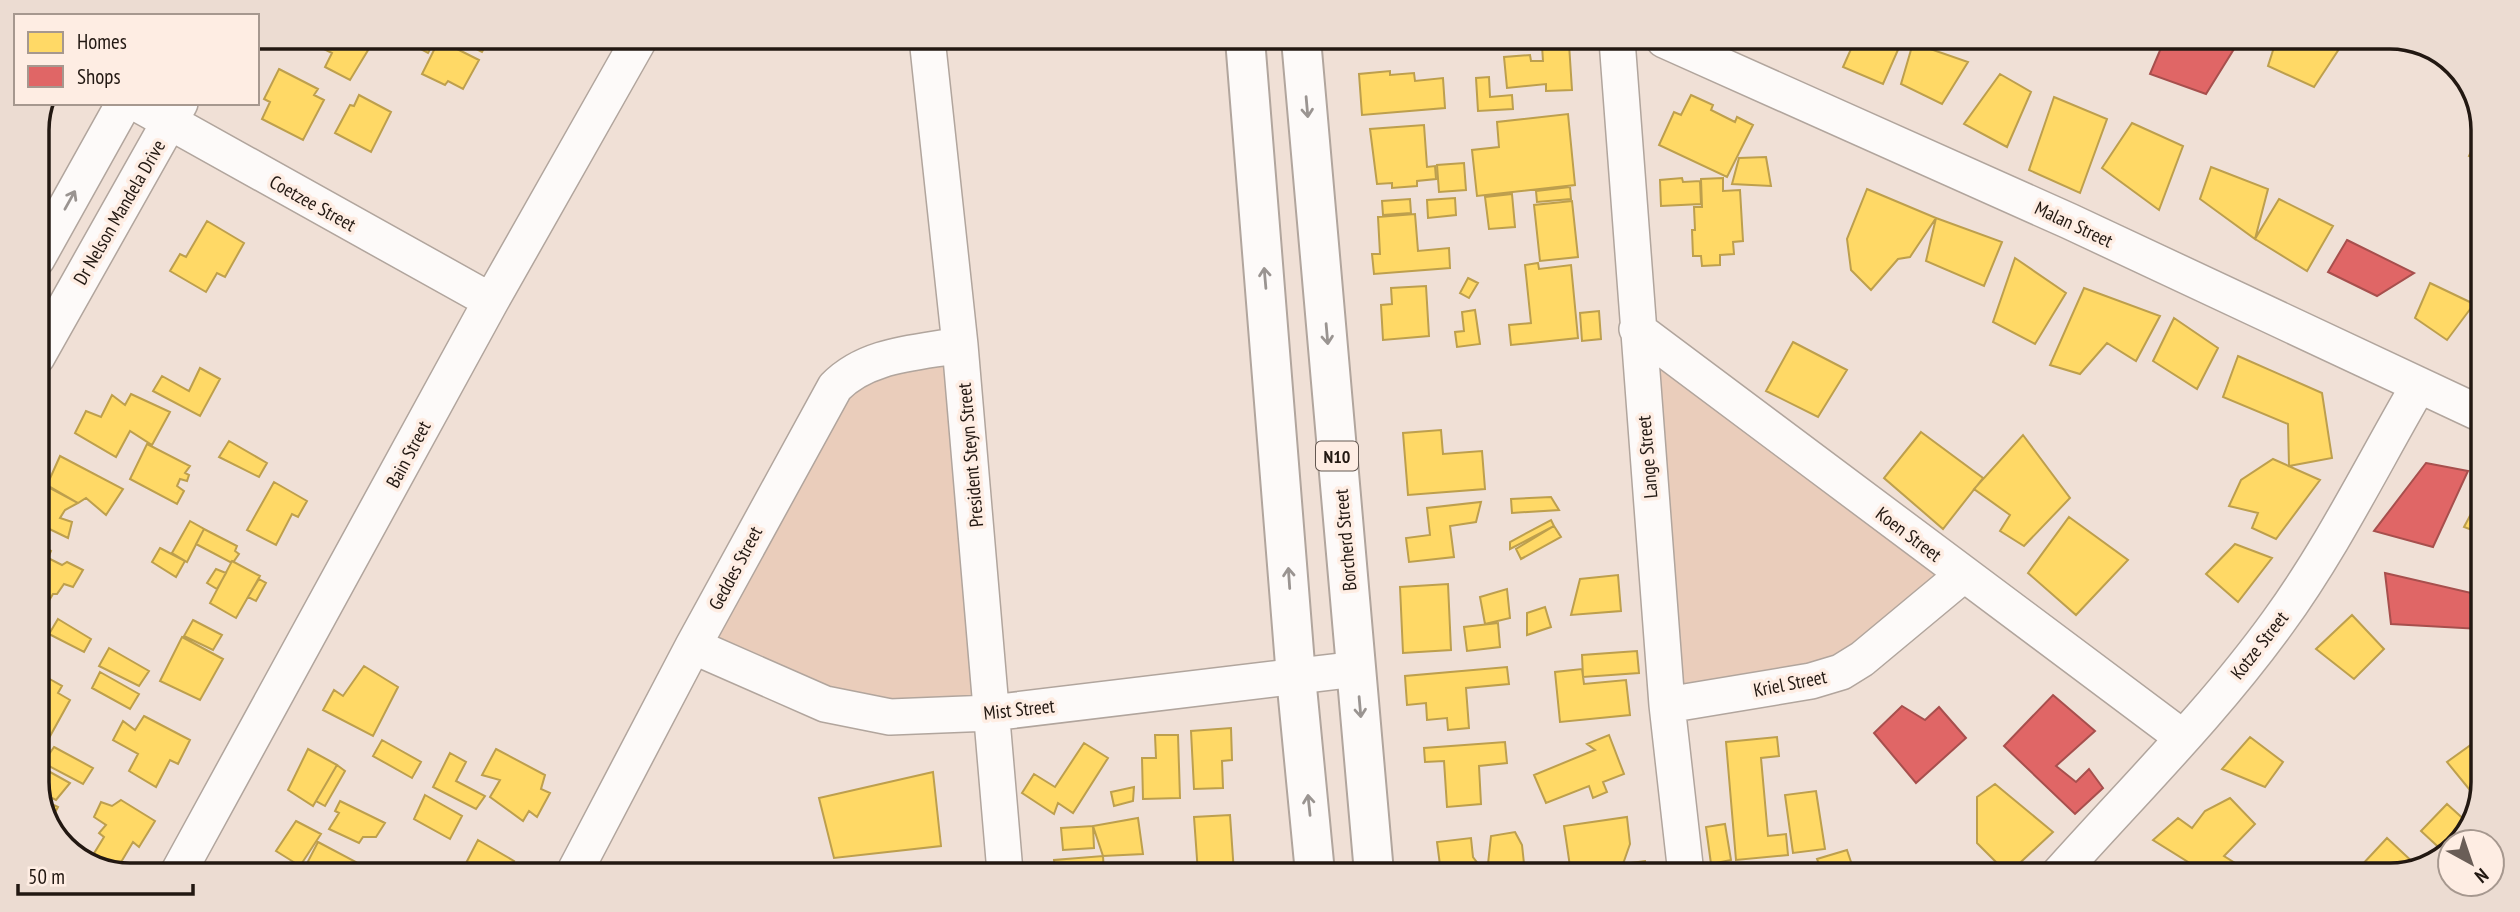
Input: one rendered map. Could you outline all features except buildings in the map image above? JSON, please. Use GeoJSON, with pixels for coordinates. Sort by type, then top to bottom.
{"type":"FeatureCollection","features":[{"type":"Feature","properties":{"kind":"highway"},"geometry":{"type":"LineString","coordinates":[[1246,49],[1296,677],[1314,863]]}},
{"type":"Feature","properties":{"kind":"highway","name":"Borcherd Street"},"geometry":{"type":"LineString","coordinates":[[1302,49],[1373,863]]}},
{"type":"Feature","properties":{"kind":"street","name":"Bain Street"},"geometry":{"type":"LineString","coordinates":[[183,863],[491,301],[634,49]]}},
{"type":"Feature","properties":{"kind":"street","name":"President Steyn Street"},"geometry":{"type":"LineString","coordinates":[[928,49],[960,345],[1004,863]]}},
{"type":"Feature","properties":{"kind":"street","name":"Lange Street"},"geometry":{"type":"LineString","coordinates":[[1618,49],[1667,705],[1685,863]]}},
{"type":"Feature","properties":{"kind":"street","name":"Malan Street"},"geometry":{"type":"LineString","coordinates":[[1684,49],[2069,221],[2471,409]]}},
{"type":"Feature","properties":{"kind":"street"},"geometry":{"type":"LineString","coordinates":[[49,237],[123,105]]}},
{"type":"Feature","properties":{"kind":"street","name":"Coetzee Street"},"geometry":{"type":"LineString","coordinates":[[144,105],[175,113],[491,301]]}},
{"type":"Feature","properties":{"kind":"street","name":"Dr Nelson Mandela Drive"},"geometry":{"type":"LineString","coordinates":[[49,336],[175,113]]}},
{"type":"Feature","properties":{"kind":"street","name":"Koen Street"},"geometry":{"type":"LineString","coordinates":[[1637,329],[2182,737]]}},
{"type":"Feature","properties":{"kind":"street","name":"Geddes Street"},"geometry":{"type":"LineString","coordinates":[[579,863],[693,646],[835,387],[858,367],[960,345]]}},
{"type":"Feature","properties":{"kind":"street","name":"Kotze Street"},"geometry":{"type":"LineString","coordinates":[[2068,863],[2182,737],[2278,622],[2324,551],[2419,385]]}},
{"type":"Feature","properties":{"kind":"street","name":"Kriel Street"},"geometry":{"type":"LineString","coordinates":[[1667,705],[1811,681],[1841,672],[1862,659],[1964,575]]}},
{"type":"Feature","properties":{"kind":"street","name":"Mist Street"},"geometry":{"type":"LineString","coordinates":[[693,646],[801,695],[848,711],[890,717],[991,713],[1357,669]]}},
{"type":"Feature","properties":{"kind":"shaded area"},"geometry":{"type":"Polygon","coordinates":[[[1641,336],[1947,559],[1872,657],[1675,698],[1641,336]]]}},
{"type":"Feature","properties":{"kind":"shaded area"},"geometry":{"type":"Polygon","coordinates":[[[957,354],[987,705],[894,714],[697,637],[828,387],[957,354]]]}}]}
